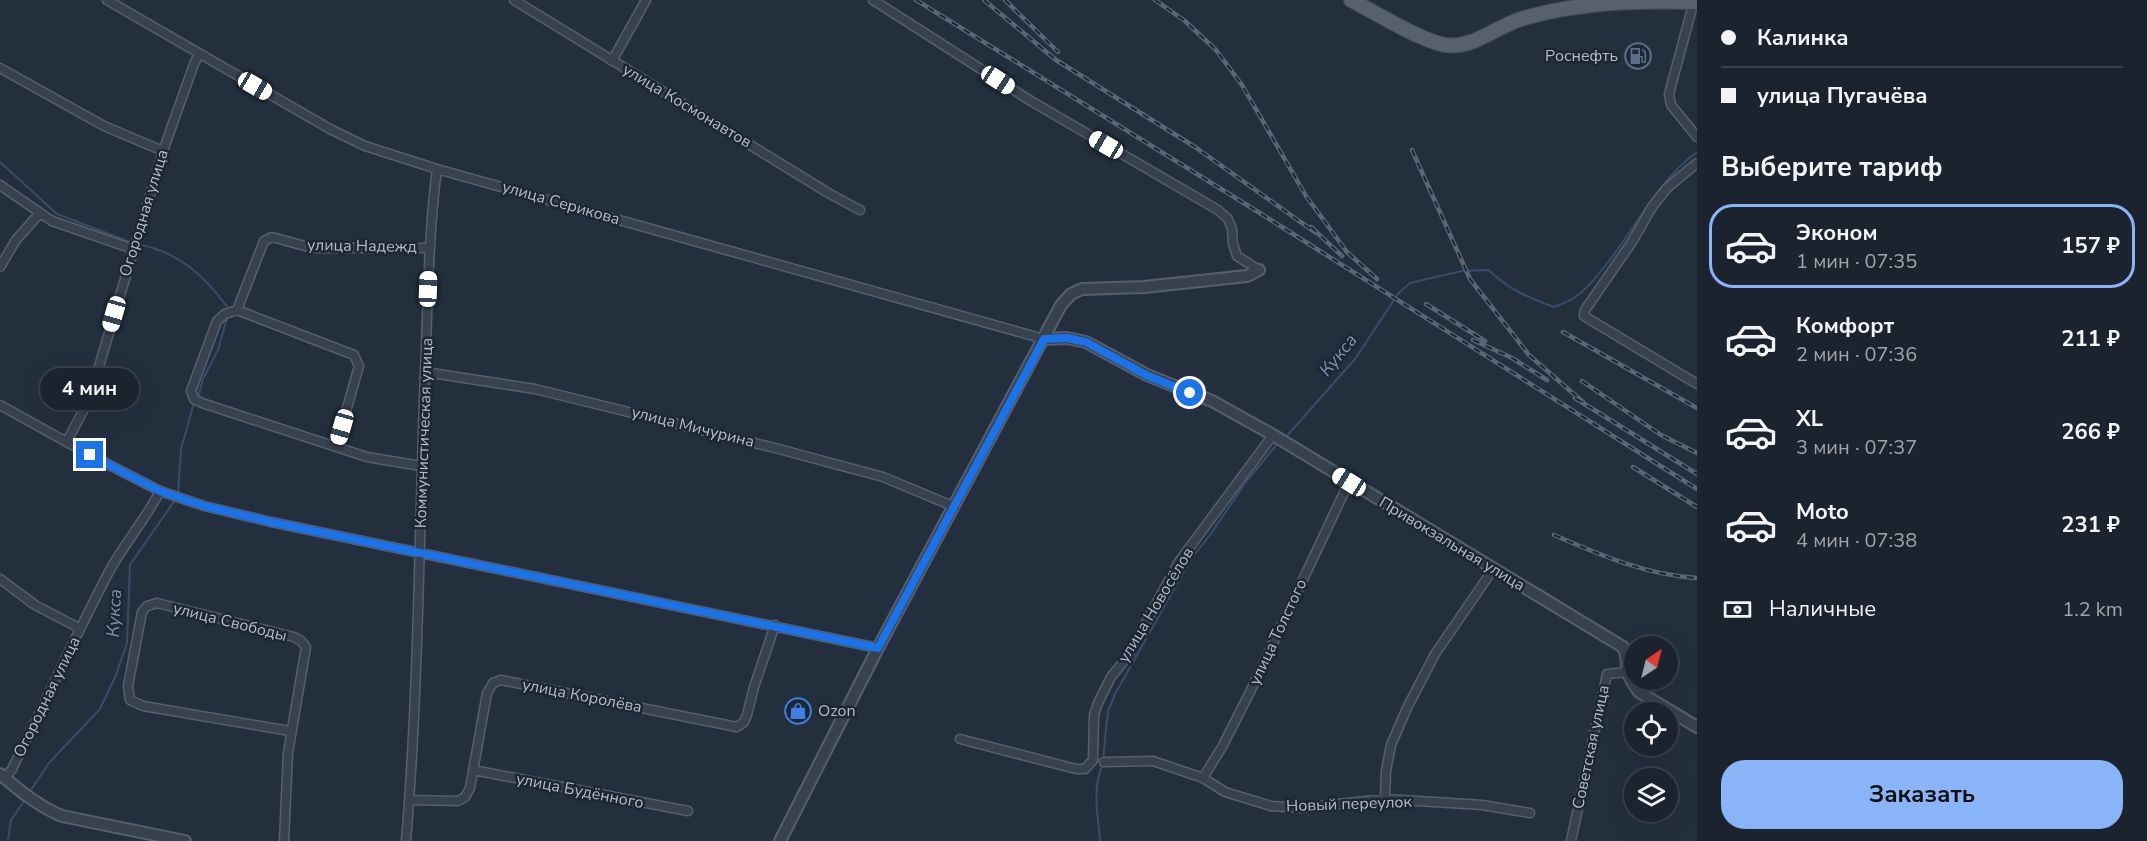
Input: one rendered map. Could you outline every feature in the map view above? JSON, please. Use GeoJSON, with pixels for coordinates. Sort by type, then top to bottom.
{"type":"FeatureCollection","features":[{"type":"Feature","properties":{"kind":"main road"},"geometry":{"type":"LineString","coordinates":[[1351,0],[1420,36],[1445,45],[1468,43],[1520,19],[1552,10],[1609,0],[1695,2]]}},
{"type":"Feature","properties":{"kind":"street","name":"улица Серикова"},"geometry":{"type":"LineString","coordinates":[[107,0],[330,129],[365,146],[437,170],[1044,339]]}},
{"type":"Feature","properties":{"kind":"street","name":"улица Космонавтов"},"geometry":{"type":"LineString","coordinates":[[514,0],[830,194],[860,210]]}},
{"type":"Feature","properties":{"kind":"street"},"geometry":{"type":"LineString","coordinates":[[612,61],[646,0]]}},
{"type":"Feature","properties":{"kind":"street"},"geometry":{"type":"LineString","coordinates":[[873,0],[1031,101],[1218,210],[1228,219],[1237,256],[1259,270]]}},
{"type":"Feature","properties":{"kind":"street"},"geometry":{"type":"LineString","coordinates":[[1695,2],[1669,94],[1671,105],[1697,137]]}},
{"type":"Feature","properties":{"kind":"street","name":"Огородная улица"},"geometry":{"type":"LineString","coordinates":[[67,441],[89,400],[163,151],[194,64],[200,54]]}},
{"type":"Feature","properties":{"kind":"street"},"geometry":{"type":"LineString","coordinates":[[0,68],[104,126],[163,151]]}},
{"type":"Feature","properties":{"kind":"street"},"geometry":{"type":"LineString","coordinates":[[1697,162],[1667,188],[1652,207],[1632,242],[1585,310],[1584,316],[1697,384]]}},
{"type":"Feature","properties":{"kind":"street","name":"Коммунистическая улица"},"geometry":{"type":"LineString","coordinates":[[406,841],[410,800],[420,552],[429,248],[437,170]]}},
{"type":"Feature","properties":{"kind":"street"},"geometry":{"type":"LineString","coordinates":[[0,185],[52,221],[133,249]]}},
{"type":"Feature","properties":{"kind":"street"},"geometry":{"type":"LineString","coordinates":[[0,267],[16,240],[39,214]]}},
{"type":"Feature","properties":{"kind":"street","name":"улица Надежд"},"geometry":{"type":"LineString","coordinates":[[237,310],[264,241],[272,237],[312,248],[429,248]]}},
{"type":"Feature","properties":{"kind":"street"},"geometry":{"type":"LineString","coordinates":[[780,841],[878,648],[1061,304],[1071,294],[1082,289],[1144,287],[1246,276],[1259,270]]}},
{"type":"Feature","properties":{"kind":"street"},"geometry":{"type":"LineString","coordinates":[[336,447],[359,366],[354,355],[237,310],[225,314],[217,321],[190,391],[194,399],[202,404],[367,457],[421,466]]}},
{"type":"Feature","properties":{"kind":"street","name":"Привокзальная улица"},"geometry":{"type":"LineString","coordinates":[[1044,339],[1067,338],[1086,342],[1146,375],[1212,401],[1279,438],[1624,649]]}},
{"type":"Feature","properties":{"kind":"street","name":"улица Мичурина"},"geometry":{"type":"LineString","coordinates":[[425,372],[535,389],[775,447],[883,477],[955,507]]}},
{"type":"Feature","properties":{"kind":"street"},"geometry":{"type":"LineString","coordinates":[[0,405],[160,491],[204,506],[271,522],[878,648]]}},
{"type":"Feature","properties":{"kind":"street","name":"улица Новосёлов"},"geometry":{"type":"LineString","coordinates":[[960,739],[1076,769],[1085,769],[1093,760],[1094,715],[1111,677],[1128,656],[1178,563],[1279,438]]}},
{"type":"Feature","properties":{"kind":"street","name":"улица Толстого"},"geometry":{"type":"LineString","coordinates":[[1203,778],[1222,747],[1245,701],[1349,482]]}},
{"type":"Feature","properties":{"kind":"street","name":"Огородная улица"},"geometry":{"type":"LineString","coordinates":[[3,776],[12,770],[65,664],[79,628],[113,565],[160,491]]}},
{"type":"Feature","properties":{"kind":"street"},"geometry":{"type":"LineString","coordinates":[[1385,799],[1386,771],[1391,745],[1407,708],[1435,654],[1494,568]]}},
{"type":"Feature","properties":{"kind":"street"},"geometry":{"type":"LineString","coordinates":[[0,579],[35,605],[79,628]]}},
{"type":"Feature","properties":{"kind":"street","name":"улица Свободы"},"geometry":{"type":"LineString","coordinates":[[284,841],[290,731],[306,647],[294,637],[157,603],[147,606],[142,612],[128,686],[130,700],[143,706],[290,731]]}},
{"type":"Feature","properties":{"kind":"street","name":"улица Королёва"},"geometry":{"type":"LineString","coordinates":[[410,800],[458,801],[465,797],[470,788],[487,693],[492,682],[501,680],[737,727],[744,722],[747,715],[775,626]]}},
{"type":"Feature","properties":{"kind":"street","name":"Советская улица"},"geometry":{"type":"LineString","coordinates":[[1571,841],[1607,674],[1624,672]]}},
{"type":"Feature","properties":{"kind":"street","name":"Привокзальная улица"},"geometry":{"type":"LineString","coordinates":[[1638,690],[1697,727]]}},
{"type":"Feature","properties":{"kind":"street","name":"Новый переулок"},"geometry":{"type":"LineString","coordinates":[[1104,762],[1153,761],[1203,778],[1225,792],[1271,806],[1301,808],[1385,799],[1482,805],[1530,813]]}},
{"type":"Feature","properties":{"kind":"street","name":"улица Будённого"},"geometry":{"type":"LineString","coordinates":[[473,770],[688,811]]}},
{"type":"Feature","properties":{"kind":"street"},"geometry":{"type":"LineString","coordinates":[[3,776],[26,796],[62,816],[185,841]]}},
{"type":"Feature","properties":{"kind":"waterway","name":"Кукса"},"geometry":{"type":"LineString","coordinates":[[1285,438],[1355,359],[1398,294],[1410,283],[1462,271],[1489,270],[1511,288],[1536,300],[1554,307],[1568,302],[1592,282],[1669,178],[1697,152]]}},
{"type":"Feature","properties":{"kind":"waterway","name":"Кукса"},"geometry":{"type":"LineString","coordinates":[[0,162],[57,214],[130,242]]}},
{"type":"Feature","properties":{"kind":"waterway","name":"Кукса"},"geometry":{"type":"LineString","coordinates":[[137,244],[178,259],[200,275],[228,308]]}},
{"type":"Feature","properties":{"kind":"waterway","name":"Кукса"},"geometry":{"type":"LineString","coordinates":[[198,397],[203,379],[218,350],[227,318]]}},
{"type":"Feature","properties":{"kind":"waterway","name":"Кукса"},"geometry":{"type":"LineString","coordinates":[[178,495],[181,449],[194,403]]}},
{"type":"Feature","properties":{"kind":"waterway","name":"Кукса"},"geometry":{"type":"LineString","coordinates":[[1103,759],[1108,711],[1115,694],[1191,559],[1246,482],[1278,443]]}},
{"type":"Feature","properties":{"kind":"waterway","name":"Кукса"},"geometry":{"type":"LineString","coordinates":[[29,793],[49,763],[100,709],[116,675],[127,643],[130,565],[175,500]]}},
{"type":"Feature","properties":{"kind":"waterway","name":"Кукса"},"geometry":{"type":"LineString","coordinates":[[1100,841],[1096,793],[1102,766]]}},
{"type":"Feature","properties":{"kind":"waterway","name":"Кукса"},"geometry":{"type":"LineString","coordinates":[[8,841],[11,820],[25,800]]}},
{"type":"Feature","properties":{"kind":"railway"},"geometry":{"type":"LineString","coordinates":[[916,0],[1255,210],[1697,489]]}},
{"type":"Feature","properties":{"kind":"railway"},"geometry":{"type":"LineString","coordinates":[[984,0],[1056,60],[1195,147],[1316,233]]}},
{"type":"Feature","properties":{"kind":"railway"},"geometry":{"type":"LineString","coordinates":[[1005,0],[1058,52]]}},
{"type":"Feature","properties":{"kind":"railway"},"geometry":{"type":"LineString","coordinates":[[1155,0],[1185,21],[1216,50],[1242,85],[1306,196],[1347,252],[1377,279]]}},
{"type":"Feature","properties":{"kind":"railway"},"geometry":{"type":"LineString","coordinates":[[1412,150],[1470,279],[1529,355],[1583,402]]}},
{"type":"Feature","properties":{"kind":"railway"},"geometry":{"type":"LineString","coordinates":[[1311,227],[1342,256]]}},
{"type":"Feature","properties":{"kind":"railway"},"geometry":{"type":"LineString","coordinates":[[1426,304],[1485,341]]}},
{"type":"Feature","properties":{"kind":"railway"},"geometry":{"type":"LineString","coordinates":[[1563,332],[1697,408]]}},
{"type":"Feature","properties":{"kind":"railway"},"geometry":{"type":"LineString","coordinates":[[1473,340],[1512,358],[1547,380]]}},
{"type":"Feature","properties":{"kind":"railway"},"geometry":{"type":"LineString","coordinates":[[1582,381],[1661,435],[1697,453]]}},
{"type":"Feature","properties":{"kind":"railway"},"geometry":{"type":"LineString","coordinates":[[1575,398],[1697,474]]}},
{"type":"Feature","properties":{"kind":"railway"},"geometry":{"type":"LineString","coordinates":[[1633,467],[1697,507]]}},
{"type":"Feature","properties":{"kind":"railway"},"geometry":{"type":"LineString","coordinates":[[1554,535],[1606,557],[1641,568],[1697,578]]}},
{"type":"Feature","properties":{"kind":"place","name":"Роснефть"},"geometry":{"type":"Point","coordinates":[1638,56]}},
{"type":"Feature","properties":{"kind":"place","name":"Ozon"},"geometry":{"type":"Point","coordinates":[798,711]}},
{"type":"Feature","properties":{"kind":"route"},"geometry":{"type":"LineString","coordinates":[[90,455],[160,491],[204,506],[271,522],[878,648],[1044,339],[1067,338],[1086,342],[1146,375],[1190,393]]}}]}
